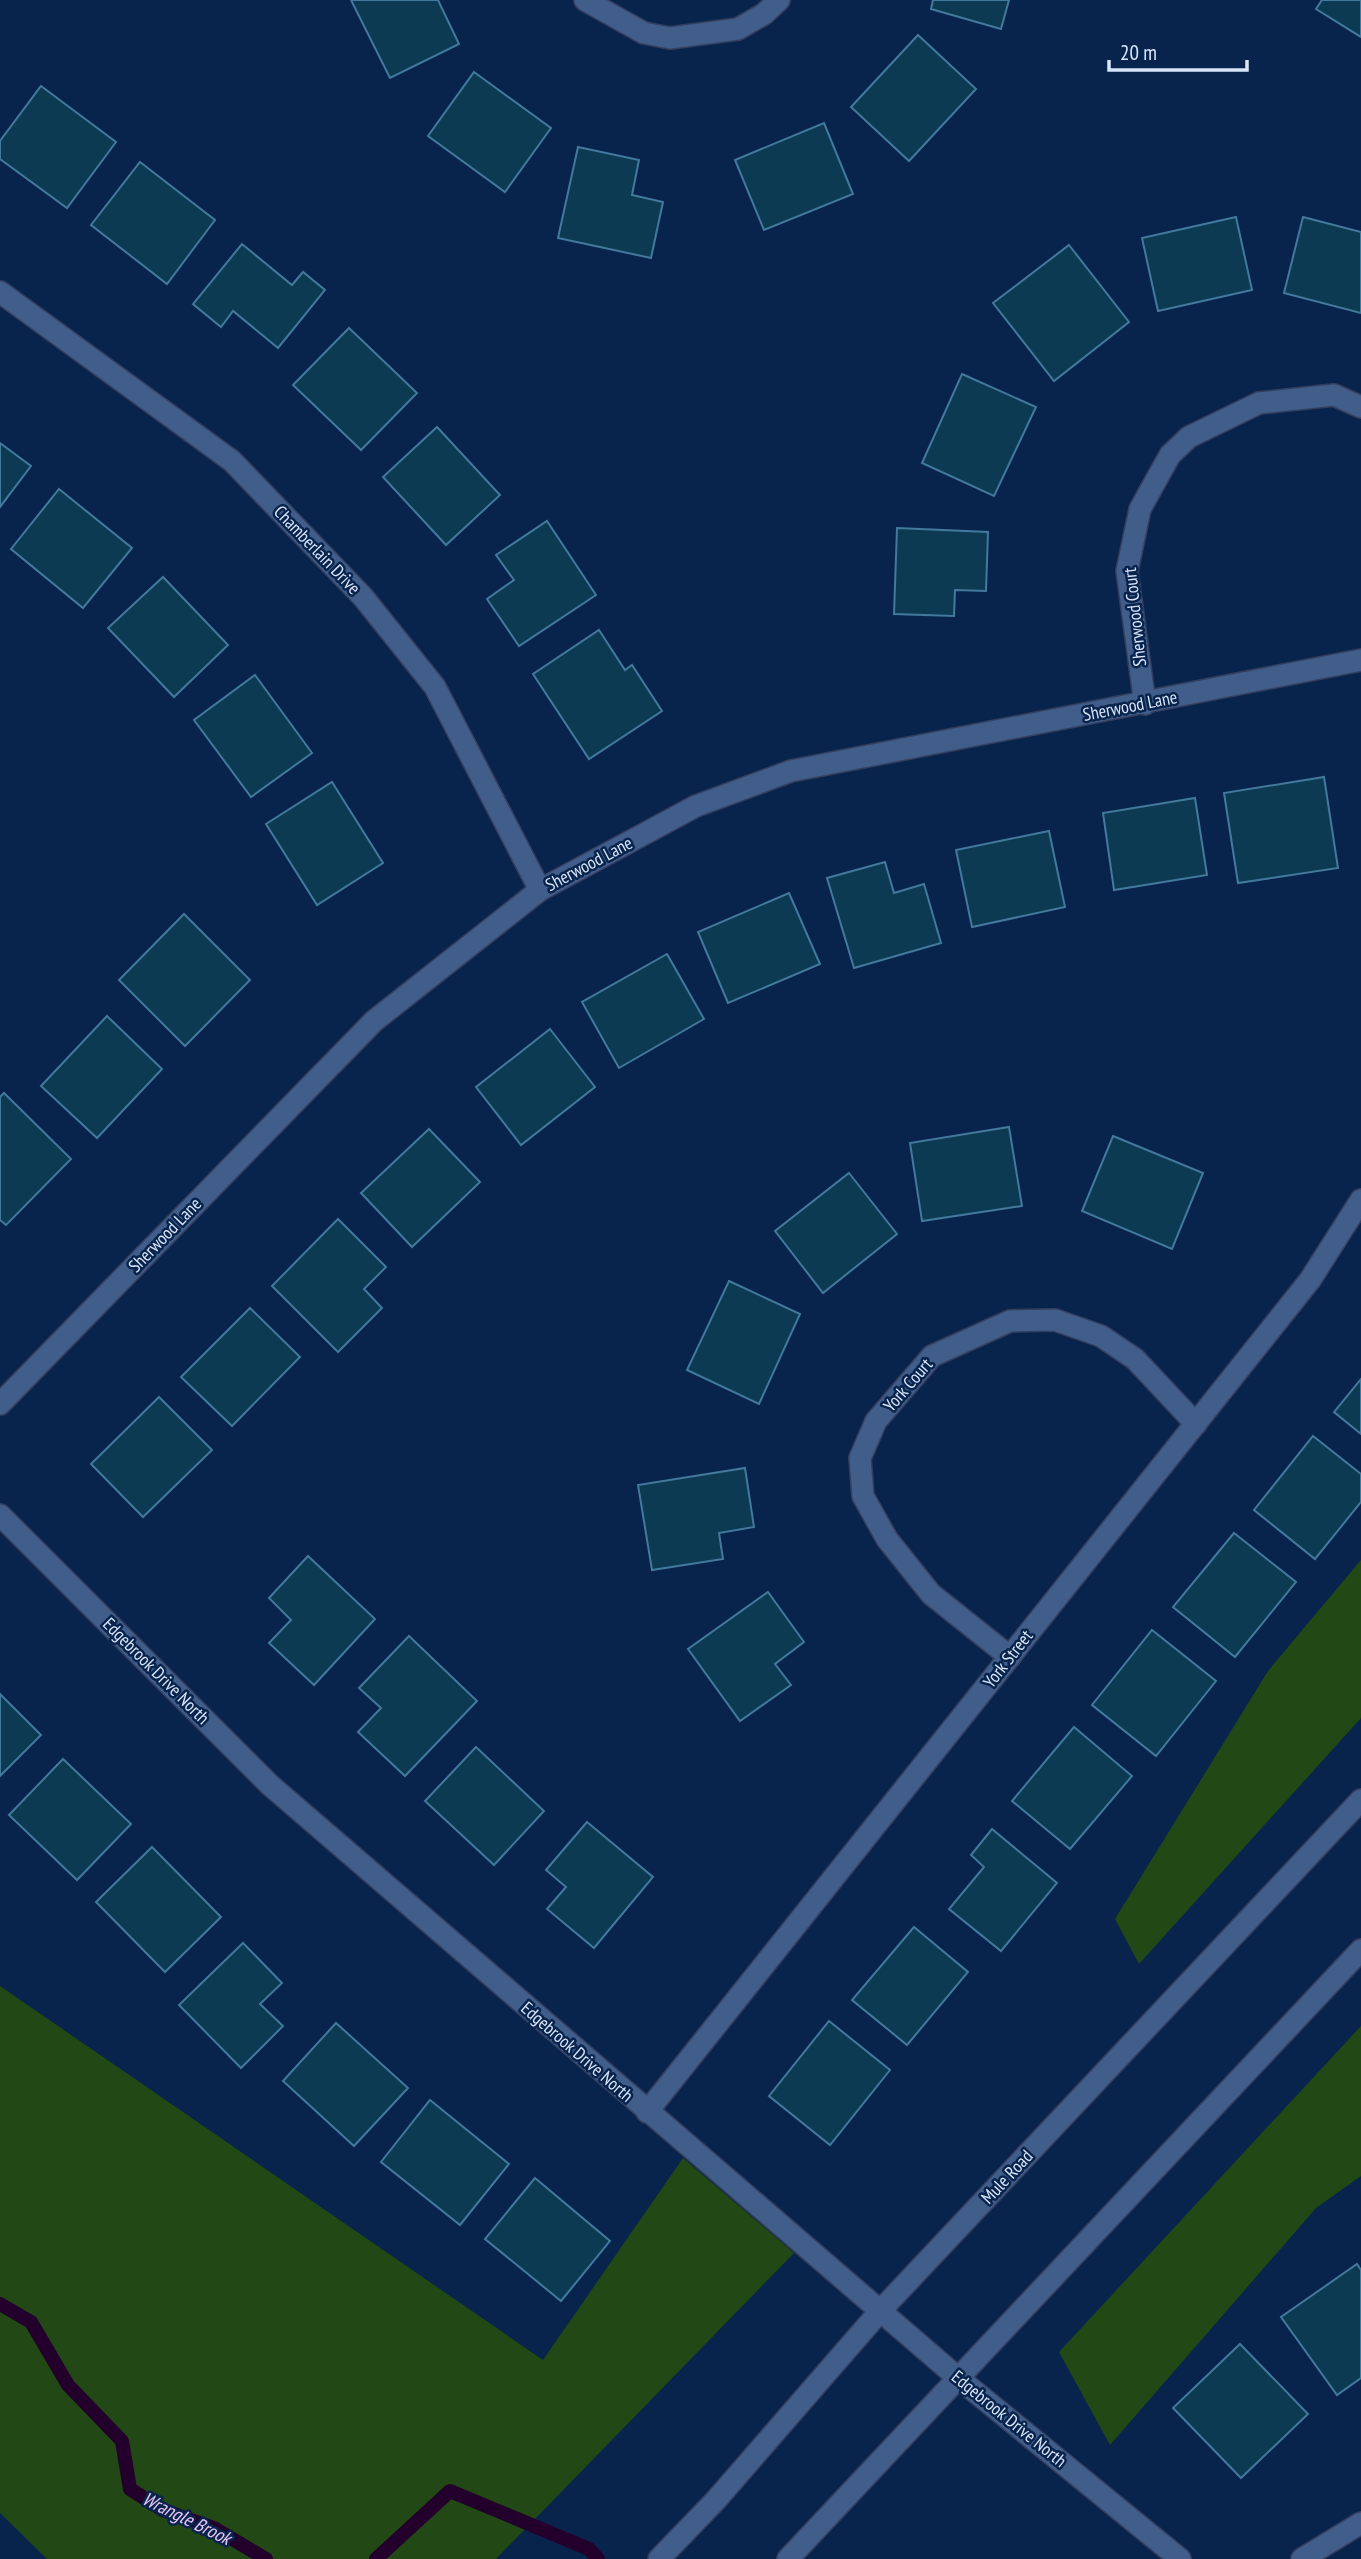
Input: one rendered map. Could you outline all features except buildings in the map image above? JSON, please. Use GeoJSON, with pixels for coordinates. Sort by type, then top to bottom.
{"type":"FeatureCollection","features":[{"type":"Feature","properties":{"kind":"street"},"geometry":{"type":"LineString","coordinates":[[585,0],[644,33],[670,38],[738,29],[764,14],[779,0]]}},
{"type":"Feature","properties":{"kind":"street","name":"Chamberlain Drive"},"geometry":{"type":"LineString","coordinates":[[0,292],[232,461],[363,597],[435,687],[540,890]]}},
{"type":"Feature","properties":{"kind":"street","name":"Sherwood Court"},"geometry":{"type":"LineString","coordinates":[[1145,704],[1127,571],[1140,509],[1170,455],[1189,437],[1259,403],[1334,395],[1361,407]]}},
{"type":"Feature","properties":{"kind":"street","name":"Sherwood Lane"},"geometry":{"type":"LineString","coordinates":[[0,1404],[374,1021],[540,890],[696,806],[791,771],[1361,660]]}},
{"type":"Feature","properties":{"kind":"street","name":"York Street"},"geometry":{"type":"LineString","coordinates":[[646,2112],[1310,1280],[1361,1200]]}},
{"type":"Feature","properties":{"kind":"street","name":"York Court"},"geometry":{"type":"LineString","coordinates":[[1010,1657],[931,1594],[887,1538],[869,1507],[863,1496],[860,1458],[876,1421],[932,1356],[1010,1321],[1055,1320],[1101,1336],[1135,1359],[1196,1424]]}},
{"type":"Feature","properties":{"kind":"street","name":"Edgebrook Drive North"},"geometry":{"type":"LineString","coordinates":[[0,1515],[270,1786],[957,2377],[1180,2559]]}},
{"type":"Feature","properties":{"kind":"street","name":"Mule Road"},"geometry":{"type":"LineString","coordinates":[[659,2559],[716,2500],[881,2310],[1361,1800]]}},
{"type":"Feature","properties":{"kind":"street"},"geometry":{"type":"LineString","coordinates":[[788,2559],[1361,1950]]}},
{"type":"Feature","properties":{"kind":"street"},"geometry":{"type":"LineString","coordinates":[[1302,2559],[1361,2523]]}},
{"type":"Feature","properties":{"kind":"green space"},"geometry":{"type":"Polygon","coordinates":[[[1361,1560],[1361,1718],[1139,1964],[1115,1919],[1268,1671],[1361,1560]]]}},
{"type":"Feature","properties":{"kind":"green space"},"geometry":{"type":"Polygon","coordinates":[[[0,1986],[543,2360],[683,2158],[794,2253],[496,2559],[47,2559],[0,2513],[0,1986]]]}},
{"type":"Feature","properties":{"kind":"green space"},"geometry":{"type":"Polygon","coordinates":[[[1361,2026],[1361,2176],[1316,2208],[1110,2445],[1059,2352],[1361,2026]]]}},
{"type":"Feature","properties":{"kind":"waterway","name":"Wrangle Brook"},"geometry":{"type":"LineString","coordinates":[[0,2304],[31,2322],[68,2385],[122,2441],[130,2489],[163,2510],[214,2528],[266,2559]]}},
{"type":"Feature","properties":{"kind":"waterway","name":"Wrangle Brook"},"geometry":{"type":"LineString","coordinates":[[376,2559],[450,2491],[589,2549],[598,2559]]}}]}
